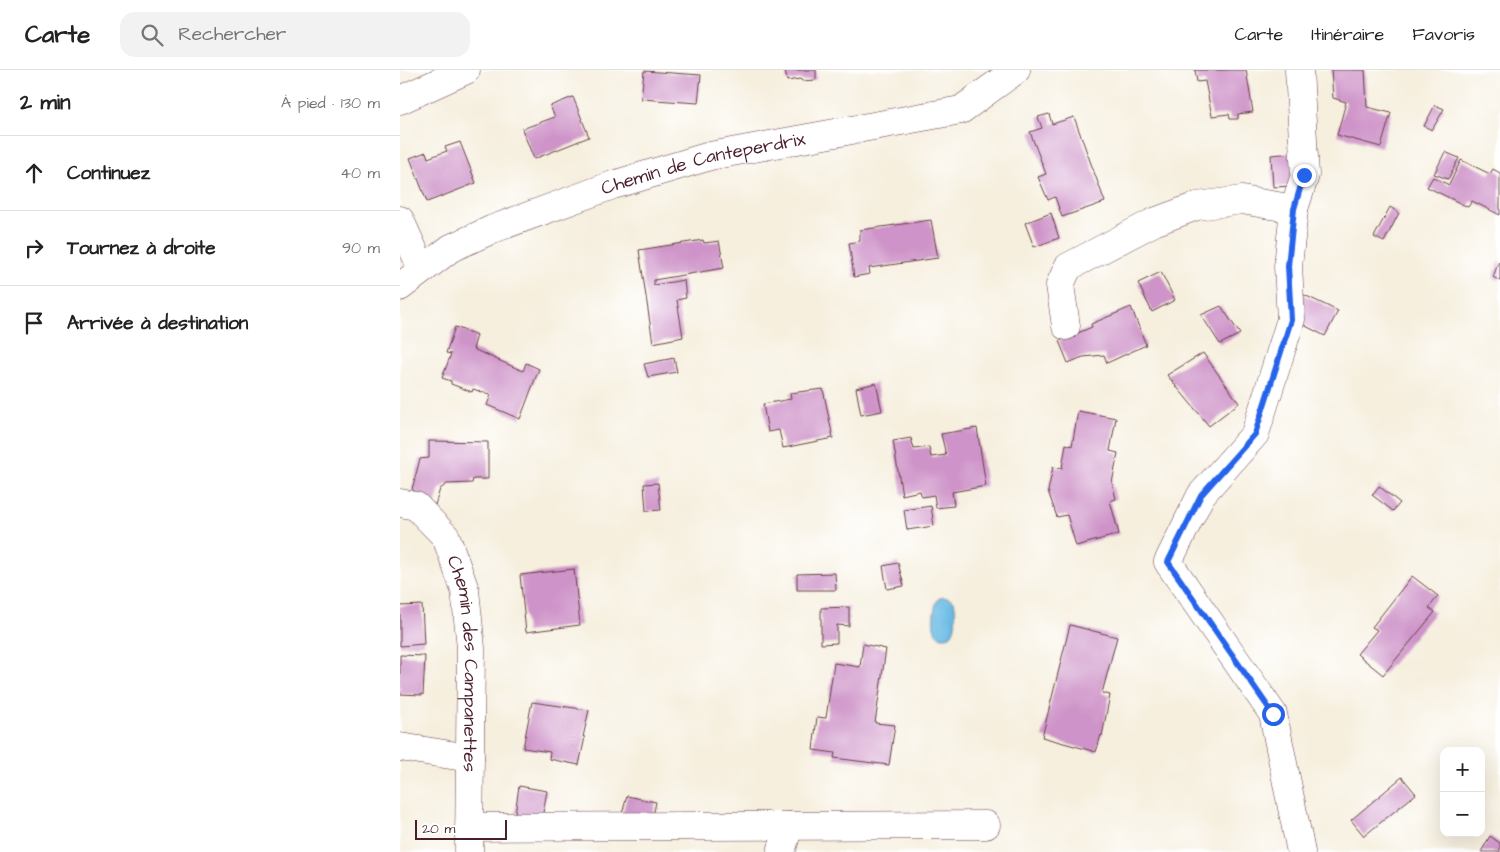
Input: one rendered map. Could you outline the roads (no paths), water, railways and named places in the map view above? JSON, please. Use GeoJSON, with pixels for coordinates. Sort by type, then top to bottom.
{"type":"FeatureCollection","features":[{"type":"Feature","properties":{"kind":"street"},"geometry":{"type":"LineString","coordinates":[[400,100],[466,70]]}},
{"type":"Feature","properties":{"kind":"street","name":"Chemin de Canteperdrix"},"geometry":{"type":"LineString","coordinates":[[400,287],[452,248],[493,229],[613,185],[710,156],[962,110],[1016,70]]}},
{"type":"Feature","properties":{"kind":"street"},"geometry":{"type":"LineString","coordinates":[[1299,70],[1304,175],[1294,209],[1288,266],[1291,320],[1255,434],[1201,495],[1168,562],[1273,714],[1301,852]]}},
{"type":"Feature","properties":{"kind":"street"},"geometry":{"type":"LineString","coordinates":[[1066,326],[1060,285],[1068,267],[1154,222],[1197,206],[1242,200],[1294,209]]}},
{"type":"Feature","properties":{"kind":"street"},"geometry":{"type":"LineString","coordinates":[[400,220],[422,269]]}},
{"type":"Feature","properties":{"kind":"street","name":"Chemin des Campanettes"},"geometry":{"type":"LineString","coordinates":[[400,503],[416,506],[446,538],[464,590],[471,648],[469,839]]}},
{"type":"Feature","properties":{"kind":"street"},"geometry":{"type":"LineString","coordinates":[[400,747],[470,758]]}},
{"type":"Feature","properties":{"kind":"street"},"geometry":{"type":"LineString","coordinates":[[469,839],[789,826],[986,825]]}},
{"type":"Feature","properties":{"kind":"street"},"geometry":{"type":"LineString","coordinates":[[781,852],[789,826]]}},
{"type":"Feature","properties":{"kind":"water"},"geometry":{"type":"Polygon","coordinates":[[[943,597],[954,601],[956,619],[953,632],[946,637],[940,636],[935,632],[934,625],[936,603],[938,599],[943,597]]]}}]}
